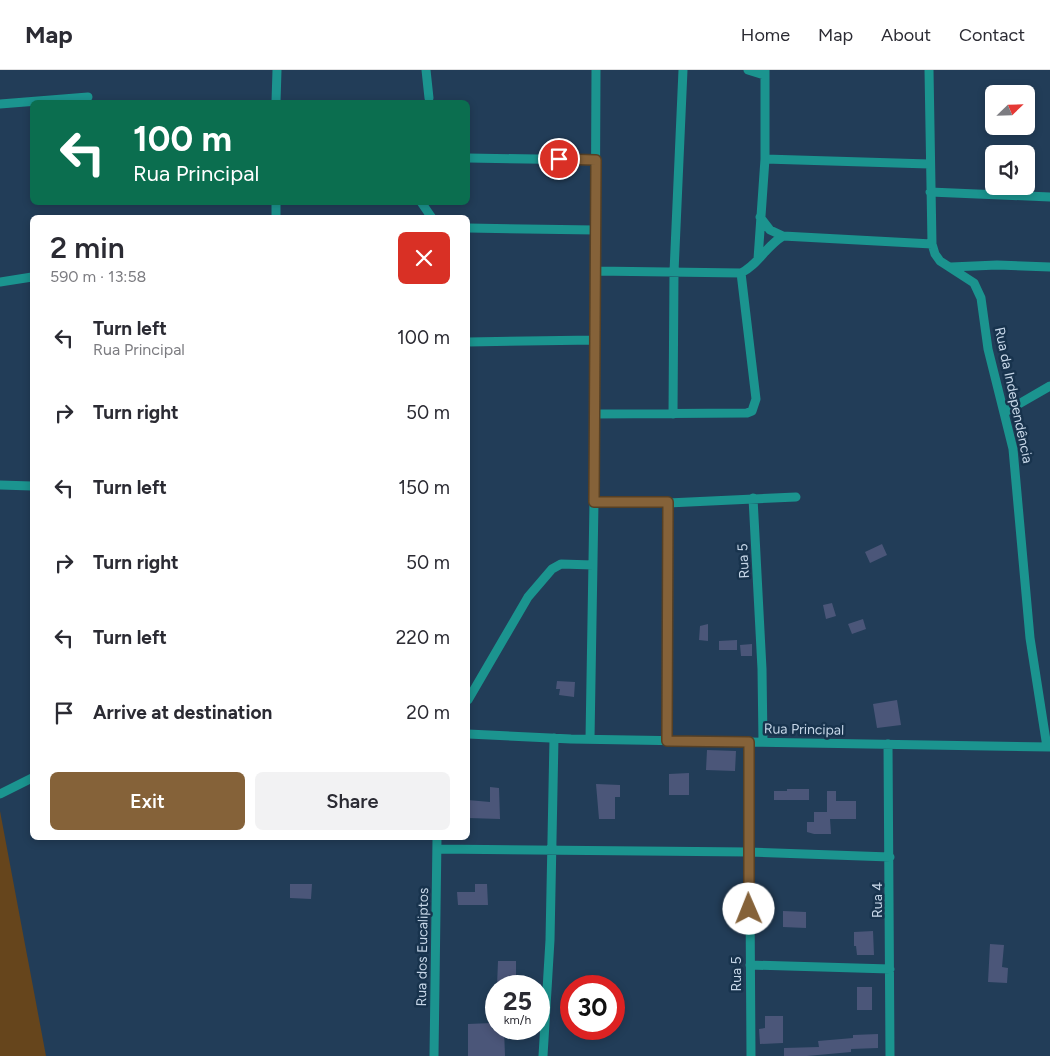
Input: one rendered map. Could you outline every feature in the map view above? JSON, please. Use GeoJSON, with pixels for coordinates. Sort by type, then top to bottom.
{"type":"FeatureCollection","features":[{"type":"Feature","properties":{"kind":"street"},"geometry":{"type":"LineString","coordinates":[[276,100],[277,70]]}},
{"type":"Feature","properties":{"kind":"street"},"geometry":{"type":"LineString","coordinates":[[426,70],[429,98]]}},
{"type":"Feature","properties":{"kind":"street"},"geometry":{"type":"LineString","coordinates":[[590,739],[595,414],[596,70]]}},
{"type":"Feature","properties":{"kind":"street"},"geometry":{"type":"LineString","coordinates":[[673,414],[674,272],[683,70]]}},
{"type":"Feature","properties":{"kind":"street"},"geometry":{"type":"LineString","coordinates":[[748,70],[764,72],[765,159],[758,259]]}},
{"type":"Feature","properties":{"kind":"street"},"geometry":{"type":"LineString","coordinates":[[760,216],[770,230],[783,236],[932,244],[929,164],[929,70]]}},
{"type":"Feature","properties":{"kind":"street"},"geometry":{"type":"LineString","coordinates":[[50,100],[88,97]]}},
{"type":"Feature","properties":{"kind":"street"},"geometry":{"type":"LineString","coordinates":[[0,104],[30,102]]}},
{"type":"Feature","properties":{"kind":"street"},"geometry":{"type":"LineString","coordinates":[[470,158],[596,160]]}},
{"type":"Feature","properties":{"kind":"street"},"geometry":{"type":"LineString","coordinates":[[765,159],[929,164]]}},
{"type":"Feature","properties":{"kind":"street"},"geometry":{"type":"LineString","coordinates":[[930,192],[1050,197]]}},
{"type":"Feature","properties":{"kind":"street"},"geometry":{"type":"LineString","coordinates":[[470,228],[595,230]]}},
{"type":"Feature","properties":{"kind":"street"},"geometry":{"type":"LineString","coordinates":[[595,272],[741,273],[753,266],[774,242],[783,236]]}},
{"type":"Feature","properties":{"kind":"street","name":"Rua da Independência"},"geometry":{"type":"LineString","coordinates":[[932,244],[940,261],[974,283],[979,290],[988,349],[1013,448],[1029,628],[1048,747]]}},
{"type":"Feature","properties":{"kind":"street"},"geometry":{"type":"LineString","coordinates":[[951,267],[1050,267]]}},
{"type":"Feature","properties":{"kind":"street"},"geometry":{"type":"LineString","coordinates":[[595,414],[747,413],[755,407],[756,399],[741,273]]}},
{"type":"Feature","properties":{"kind":"street"},"geometry":{"type":"LineString","coordinates":[[0,282],[30,277]]}},
{"type":"Feature","properties":{"kind":"street"},"geometry":{"type":"LineString","coordinates":[[470,342],[595,340]]}},
{"type":"Feature","properties":{"kind":"street"},"geometry":{"type":"LineString","coordinates":[[1004,412],[1050,386]]}},
{"type":"Feature","properties":{"kind":"street"},"geometry":{"type":"LineString","coordinates":[[0,485],[30,486]]}},
{"type":"Feature","properties":{"kind":"street","name":"Rua 5"},"geometry":{"type":"LineString","coordinates":[[753,498],[762,669],[763,742]]}},
{"type":"Feature","properties":{"kind":"street"},"geometry":{"type":"LineString","coordinates":[[594,502],[796,498]]}},
{"type":"Feature","properties":{"kind":"street"},"geometry":{"type":"LineString","coordinates":[[667,741],[668,502]]}},
{"type":"Feature","properties":{"kind":"street"},"geometry":{"type":"LineString","coordinates":[[470,697],[528,597],[542,578],[561,564],[593,565]]}},
{"type":"Feature","properties":{"kind":"street","name":"Rua Principal"},"geometry":{"type":"LineString","coordinates":[[470,734],[667,741],[1048,747]]}},
{"type":"Feature","properties":{"kind":"street"},"geometry":{"type":"LineString","coordinates":[[543,1056],[550,940],[554,738]]}},
{"type":"Feature","properties":{"kind":"street","name":"Rua 5"},"geometry":{"type":"LineString","coordinates":[[749,742],[750,1056]]}},
{"type":"Feature","properties":{"kind":"street","name":"Rua 4"},"geometry":{"type":"LineString","coordinates":[[888,744],[890,1056]]}},
{"type":"Feature","properties":{"kind":"street"},"geometry":{"type":"LineString","coordinates":[[0,794],[30,779]]}},
{"type":"Feature","properties":{"kind":"street","name":"Rua dos Eucaliptos"},"geometry":{"type":"LineString","coordinates":[[434,1056],[437,840]]}},
{"type":"Feature","properties":{"kind":"street"},"geometry":{"type":"LineString","coordinates":[[437,849],[749,852],[890,857]]}},
{"type":"Feature","properties":{"kind":"street"},"geometry":{"type":"LineString","coordinates":[[750,965],[890,969]]}},
{"type":"Feature","properties":{"kind":"shaded area"},"geometry":{"type":"Polygon","coordinates":[[[0,811],[46,1056],[0,1056],[0,811]]]}},
{"type":"Feature","properties":{"kind":"building"},"geometry":{"type":"Polygon","coordinates":[[[882,544],[887,555],[870,563],[865,552],[882,544]]]}},
{"type":"Feature","properties":{"kind":"building"},"geometry":{"type":"Polygon","coordinates":[[[832,603],[836,616],[826,619],[823,605],[832,603]]]}},
{"type":"Feature","properties":{"kind":"building"},"geometry":{"type":"Polygon","coordinates":[[[863,619],[866,629],[852,634],[848,624],[863,619]]]}},
{"type":"Feature","properties":{"kind":"building"},"geometry":{"type":"Polygon","coordinates":[[[708,624],[708,641],[699,640],[700,626],[708,624]]]}},
{"type":"Feature","properties":{"kind":"building"},"geometry":{"type":"Polygon","coordinates":[[[737,640],[737,650],[719,650],[719,641],[737,640]]]}},
{"type":"Feature","properties":{"kind":"building"},"geometry":{"type":"Polygon","coordinates":[[[752,644],[752,656],[741,656],[740,645],[752,644]]]}},
{"type":"Feature","properties":{"kind":"building"},"geometry":{"type":"Polygon","coordinates":[[[557,681],[575,682],[574,697],[559,695],[560,689],[556,689],[557,681]]]}},
{"type":"Feature","properties":{"kind":"building"},"geometry":{"type":"Polygon","coordinates":[[[897,700],[901,725],[877,728],[873,704],[897,700]]]}},
{"type":"Feature","properties":{"kind":"building"},"geometry":{"type":"Polygon","coordinates":[[[707,750],[736,751],[735,771],[706,770],[707,750]]]}},
{"type":"Feature","properties":{"kind":"building"},"geometry":{"type":"Polygon","coordinates":[[[689,773],[689,795],[669,795],[669,774],[689,773]]]}},
{"type":"Feature","properties":{"kind":"building"},"geometry":{"type":"Polygon","coordinates":[[[596,784],[620,785],[620,797],[615,797],[615,819],[599,819],[596,784]]]}},
{"type":"Feature","properties":{"kind":"building"},"geometry":{"type":"Polygon","coordinates":[[[490,787],[499,788],[500,819],[470,818],[470,800],[490,802],[490,787]]]}},
{"type":"Feature","properties":{"kind":"building"},"geometry":{"type":"Polygon","coordinates":[[[787,789],[809,789],[809,800],[774,800],[774,791],[787,791],[787,789]]]}},
{"type":"Feature","properties":{"kind":"building"},"geometry":{"type":"Polygon","coordinates":[[[827,791],[836,791],[836,801],[856,801],[856,819],[830,819],[831,834],[807,832],[807,822],[814,822],[814,812],[827,812],[827,791]]]}},
{"type":"Feature","properties":{"kind":"building"},"geometry":{"type":"Polygon","coordinates":[[[290,884],[312,884],[311,899],[290,898],[290,884]]]}},
{"type":"Feature","properties":{"kind":"building"},"geometry":{"type":"Polygon","coordinates":[[[475,884],[487,884],[488,905],[458,905],[457,892],[475,892],[475,884]]]}},
{"type":"Feature","properties":{"kind":"building"},"geometry":{"type":"Polygon","coordinates":[[[783,911],[806,912],[806,928],[783,927],[783,911]]]}},
{"type":"Feature","properties":{"kind":"building"},"geometry":{"type":"Polygon","coordinates":[[[873,931],[874,955],[857,955],[856,946],[854,946],[854,932],[873,931]]]}},
{"type":"Feature","properties":{"kind":"building"},"geometry":{"type":"Polygon","coordinates":[[[990,944],[1004,945],[1002,967],[1008,968],[1007,983],[988,982],[990,944]]]}},
{"type":"Feature","properties":{"kind":"building"},"geometry":{"type":"Polygon","coordinates":[[[498,961],[516,961],[516,975],[497,975],[498,961]]]}},
{"type":"Feature","properties":{"kind":"building"},"geometry":{"type":"Polygon","coordinates":[[[857,987],[872,987],[872,1010],[857,1010],[857,987]]]}},
{"type":"Feature","properties":{"kind":"building"},"geometry":{"type":"Polygon","coordinates":[[[765,1016],[783,1016],[783,1043],[760,1044],[759,1029],[765,1028],[765,1016]]]}},
{"type":"Feature","properties":{"kind":"building"},"geometry":{"type":"Polygon","coordinates":[[[485,1023],[485,1040],[504,1040],[505,1056],[468,1056],[468,1024],[485,1023]]]}},
{"type":"Feature","properties":{"kind":"building"},"geometry":{"type":"Polygon","coordinates":[[[878,1034],[878,1048],[851,1049],[851,1052],[807,1056],[784,1056],[784,1048],[819,1047],[818,1041],[853,1038],[853,1035],[878,1034]]]}},
{"type":"Feature","properties":{"kind":"route"},"geometry":{"type":"LineString","coordinates":[[559,159],[596,160],[594,502],[668,502],[667,741],[749,742],[749,909]]}}]}
